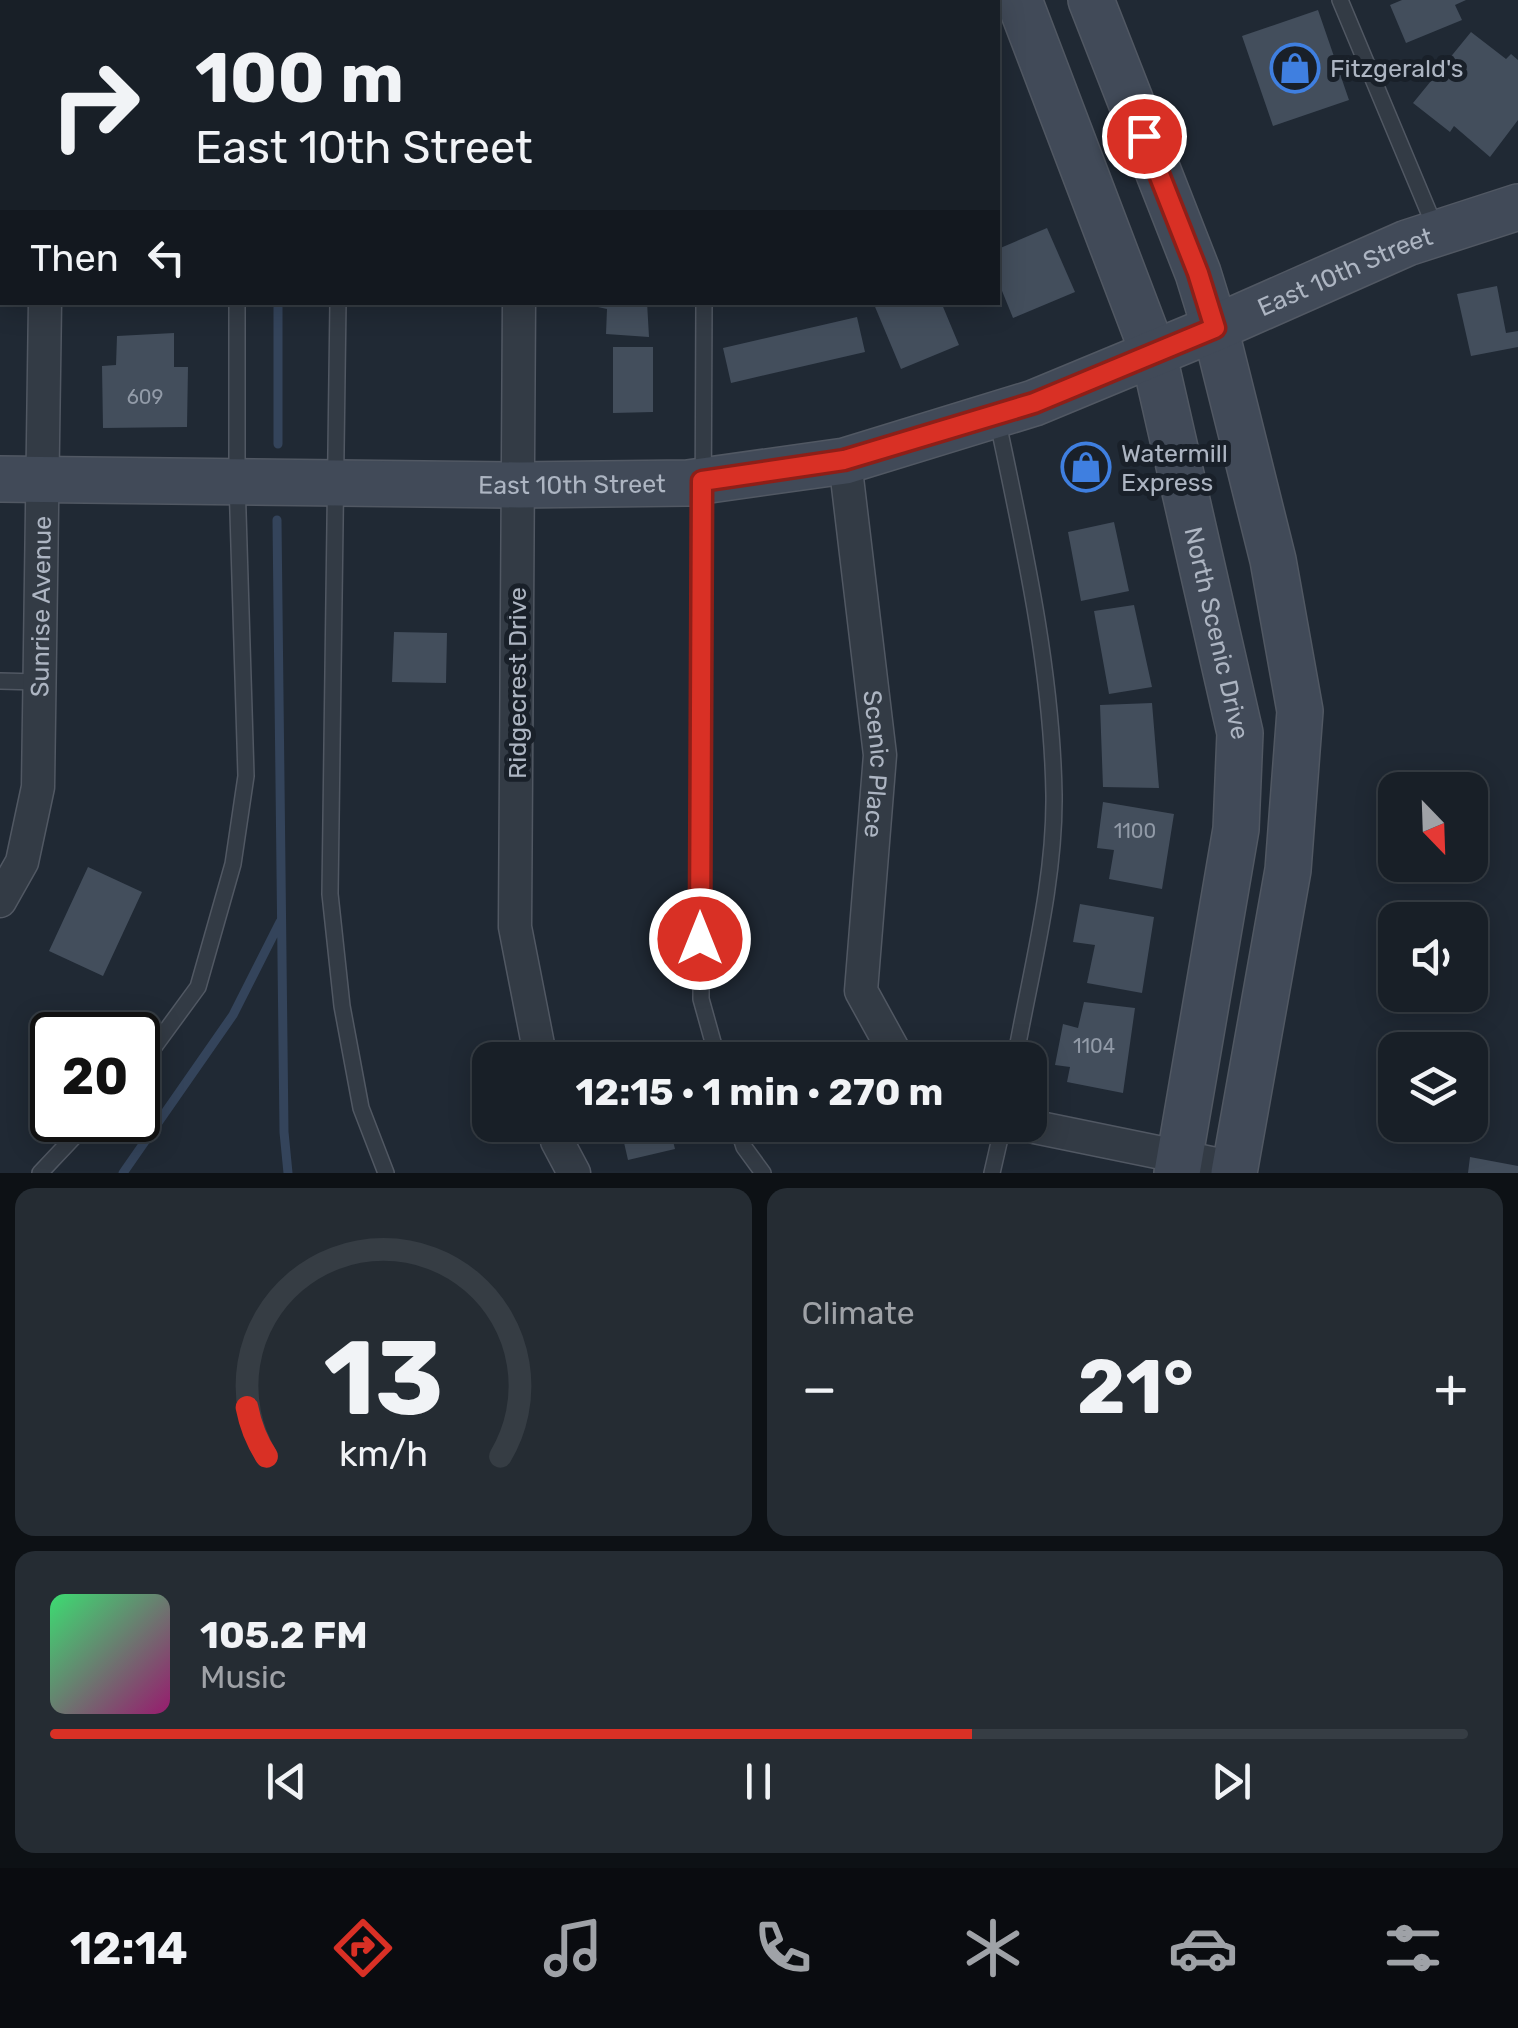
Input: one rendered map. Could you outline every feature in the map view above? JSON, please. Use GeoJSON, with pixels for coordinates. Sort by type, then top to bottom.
{"type":"FeatureCollection","features":[{"type":"Feature","properties":{"kind":"main road","name":"North Scenic Drive"},"geometry":{"type":"LineString","coordinates":[[1018,0],[1153,352],[1240,733],[1236,829],[1179,1165]]}},
{"type":"Feature","properties":{"kind":"main road"},"geometry":{"type":"LineString","coordinates":[[1091,0],[1198,273],[1215,328],[1274,560],[1300,711],[1288,870],[1235,1171]]}},
{"type":"Feature","properties":{"kind":"main road","name":"East 10th Street"},"geometry":{"type":"LineString","coordinates":[[20,479],[519,485],[702,481],[844,460],[1034,403],[1407,243],[1518,207]]}},
{"type":"Feature","properties":{"kind":"street","name":"Sunrise Avenue"},"geometry":{"type":"LineString","coordinates":[[0,901],[22,862],[38,786],[38,682],[20,479],[45,305]]}},
{"type":"Feature","properties":{"kind":"street","name":"Ridgecrest Drive"},"geometry":{"type":"LineString","coordinates":[[519,305],[515,927],[537,1042]]}},
{"type":"Feature","properties":{"kind":"street","name":"Scenic Place"},"geometry":{"type":"LineString","coordinates":[[844,460],[880,755],[861,991],[889,1042]]}},
{"type":"Feature","properties":{"kind":"street"},"geometry":{"type":"LineString","coordinates":[[1047,1131],[1179,1165],[1235,1171]]}},
{"type":"Feature","properties":{"kind":"street"},"geometry":{"type":"LineString","coordinates":[[558,1142],[574,1173]]}},
{"type":"Feature","properties":{"kind":"lane"},"geometry":{"type":"LineString","coordinates":[[1340,0],[1437,233]]}},
{"type":"Feature","properties":{"kind":"lane"},"geometry":{"type":"LineString","coordinates":[[160,1039],[198,987],[234,864],[246,776],[236,480],[237,305]]}},
{"type":"Feature","properties":{"kind":"lane"},"geometry":{"type":"LineString","coordinates":[[338,305],[330,894],[342,1006],[358,1090],[386,1173]]}},
{"type":"Feature","properties":{"kind":"lane"},"geometry":{"type":"LineString","coordinates":[[704,305],[700,999],[713,1042]]}},
{"type":"Feature","properties":{"kind":"lane"},"geometry":{"type":"LineString","coordinates":[[996,414],[1027,560],[1048,696],[1054,798],[1049,870],[1018,1042]]}},
{"type":"Feature","properties":{"kind":"lane"},"geometry":{"type":"LineString","coordinates":[[0,682],[38,682]]}},
{"type":"Feature","properties":{"kind":"lane"},"geometry":{"type":"LineString","coordinates":[[40,1173],[69,1142]]}},
{"type":"Feature","properties":{"kind":"lane"},"geometry":{"type":"LineString","coordinates":[[742,1142],[763,1173]]}},
{"type":"Feature","properties":{"kind":"lane"},"geometry":{"type":"LineString","coordinates":[[992,1173],[999,1142]]}},
{"type":"Feature","properties":{"kind":"building"},"geometry":{"type":"Polygon","coordinates":[[[1402,0],[1466,0],[1455,5],[1462,20],[1406,43],[1390,5],[1402,0]]]}},
{"type":"Feature","properties":{"kind":"building","name":"Fitzgerald's"},"geometry":{"type":"Polygon","coordinates":[[[1318,10],[1349,100],[1273,126],[1242,36],[1318,10]]]}},
{"type":"Feature","properties":{"kind":"building"},"geometry":{"type":"Polygon","coordinates":[[[1471,32],[1506,59],[1511,54],[1518,60],[1518,120],[1490,157],[1454,126],[1450,132],[1413,103],[1471,32]]]}},
{"type":"Feature","properties":{"kind":"building"},"geometry":{"type":"Polygon","coordinates":[[[1047,228],[1075,292],[1013,318],[1000,286],[1000,248],[1047,228]]]}},
{"type":"Feature","properties":{"kind":"building"},"geometry":{"type":"Polygon","coordinates":[[[1497,286],[1506,333],[1518,331],[1518,347],[1471,356],[1457,294],[1497,286]]]}},
{"type":"Feature","properties":{"kind":"building"},"geometry":{"type":"Polygon","coordinates":[[[589,305],[647,305],[649,337],[606,334],[607,309],[589,305]]]}},
{"type":"Feature","properties":{"kind":"building"},"geometry":{"type":"Polygon","coordinates":[[[874,305],[942,305],[959,345],[901,369],[874,305]]]}},
{"type":"Feature","properties":{"kind":"building"},"geometry":{"type":"Polygon","coordinates":[[[857,317],[865,352],[731,383],[723,348],[857,317]]]}},
{"type":"Feature","properties":{"kind":"building"},"geometry":{"type":"Polygon","coordinates":[[[174,333],[174,367],[188,367],[187,427],[103,428],[102,366],[116,365],[117,336],[174,333]]]}},
{"type":"Feature","properties":{"kind":"building"},"geometry":{"type":"Polygon","coordinates":[[[613,347],[653,347],[653,412],[613,413],[613,347]]]}},
{"type":"Feature","properties":{"kind":"building","name":"Watermill Express"},"geometry":{"type":"Polygon","coordinates":[[[1083,455],[1098,466],[1089,478],[1074,467],[1083,455]]]}},
{"type":"Feature","properties":{"kind":"building"},"geometry":{"type":"Polygon","coordinates":[[[1114,522],[1129,591],[1081,601],[1068,532],[1114,522]]]}},
{"type":"Feature","properties":{"kind":"building"},"geometry":{"type":"Polygon","coordinates":[[[1134,605],[1152,687],[1109,694],[1094,611],[1134,605]]]}},
{"type":"Feature","properties":{"kind":"building"},"geometry":{"type":"Polygon","coordinates":[[[394,632],[447,633],[446,683],[392,682],[394,632]]]}},
{"type":"Feature","properties":{"kind":"building"},"geometry":{"type":"Polygon","coordinates":[[[1152,703],[1159,788],[1103,787],[1100,705],[1152,703]]]}},
{"type":"Feature","properties":{"kind":"building"},"geometry":{"type":"Polygon","coordinates":[[[1103,802],[1174,814],[1162,889],[1109,879],[1114,850],[1097,848],[1103,802]]]}},
{"type":"Feature","properties":{"kind":"building"},"geometry":{"type":"Polygon","coordinates":[[[88,867],[142,892],[103,976],[49,951],[88,867]]]}},
{"type":"Feature","properties":{"kind":"building"},"geometry":{"type":"Polygon","coordinates":[[[1080,904],[1154,917],[1142,993],[1087,983],[1095,945],[1073,942],[1080,904]]]}},
{"type":"Feature","properties":{"kind":"building"},"geometry":{"type":"Polygon","coordinates":[[[1084,1002],[1135,1008],[1123,1093],[1067,1082],[1070,1067],[1055,1065],[1063,1024],[1078,1028],[1084,1002]]]}},
{"type":"Feature","properties":{"kind":"building"},"geometry":{"type":"Polygon","coordinates":[[[624,1142],[673,1142],[675,1149],[628,1160],[624,1142]]]}},
{"type":"Feature","properties":{"kind":"building"},"geometry":{"type":"Polygon","coordinates":[[[1470,1157],[1518,1166],[1518,1173],[1468,1173],[1470,1157]]]}},
{"type":"Feature","properties":{"kind":"waterway"},"geometry":{"type":"LineString","coordinates":[[278,305],[278,444]]}},
{"type":"Feature","properties":{"kind":"waterway"},"geometry":{"type":"LineString","coordinates":[[277,520],[284,1132],[288,1173]]}},
{"type":"Feature","properties":{"kind":"waterway"},"geometry":{"type":"LineString","coordinates":[[123,1173],[233,1015],[280,922]]}},
{"type":"Feature","properties":{"kind":"place","name":"Fitzgerald's"},"geometry":{"type":"Point","coordinates":[1295,68]}},
{"type":"Feature","properties":{"kind":"place","name":"Watermill Express"},"geometry":{"type":"Point","coordinates":[1086,467]}},
{"type":"Feature","properties":{"kind":"route"},"geometry":{"type":"LineString","coordinates":[[700,939],[702,481],[844,460],[1034,403],[1215,328],[1198,273],[1144,136]]}}]}
